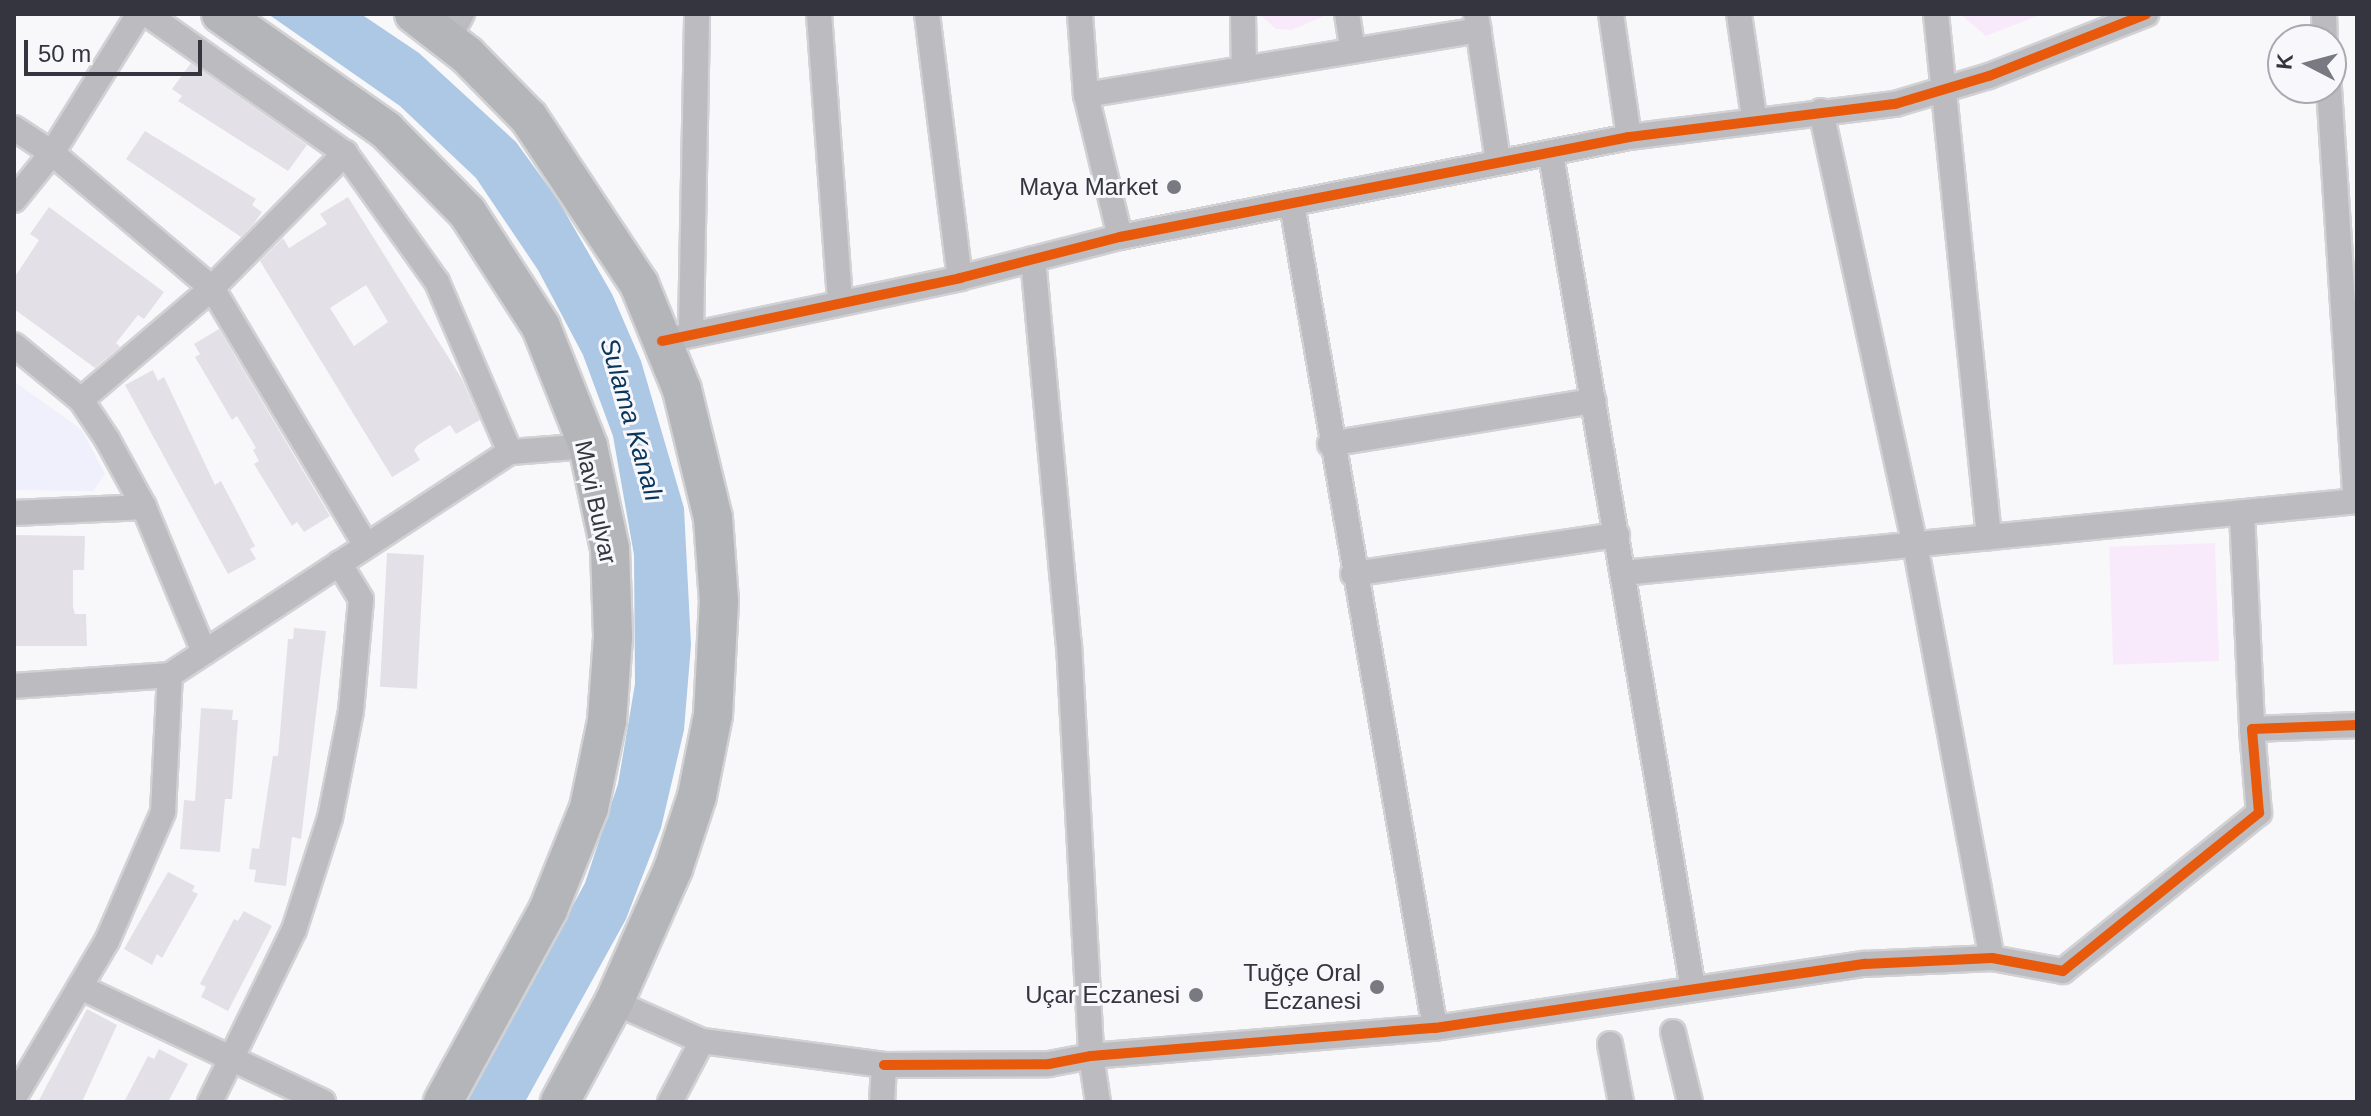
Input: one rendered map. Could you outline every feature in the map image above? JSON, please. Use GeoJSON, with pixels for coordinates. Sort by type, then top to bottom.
{"type":"FeatureCollection","features":[{"type":"Feature","properties":{"kind":"main road","name":"Mavi Bulvar"},"geometry":{"type":"LineString","coordinates":[[221,14],[386,130],[467,212],[541,327],[588,446],[610,549],[613,637],[607,721],[589,808],[548,910],[443,1102]]}},
{"type":"Feature","properties":{"kind":"main road"},"geometry":{"type":"LineString","coordinates":[[414,14],[455,27],[529,118],[676,337],[682,390],[713,518],[719,601],[713,715],[697,796],[673,869],[614,1002],[560,1102]]}},
{"type":"Feature","properties":{"kind":"street"},"geometry":{"type":"LineString","coordinates":[[14,200],[52,153],[139,14]]}},
{"type":"Feature","properties":{"kind":"street"},"geometry":{"type":"LineString","coordinates":[[147,14],[345,153],[437,282],[510,452]]}},
{"type":"Feature","properties":{"kind":"street"},"geometry":{"type":"LineString","coordinates":[[697,14],[676,337],[960,278],[1120,237],[1498,162],[1754,117],[1895,104],[1946,89],[2146,14]]}},
{"type":"Feature","properties":{"kind":"street"},"geometry":{"type":"LineString","coordinates":[[819,14],[840,302]]}},
{"type":"Feature","properties":{"kind":"street"},"geometry":{"type":"LineString","coordinates":[[927,14],[960,278]]}},
{"type":"Feature","properties":{"kind":"street"},"geometry":{"type":"LineString","coordinates":[[1080,14],[1086,95],[1120,237]]}},
{"type":"Feature","properties":{"kind":"street"},"geometry":{"type":"LineString","coordinates":[[1243,14],[1244,69]]}},
{"type":"Feature","properties":{"kind":"street"},"geometry":{"type":"LineString","coordinates":[[1347,14],[1353,51]]}},
{"type":"Feature","properties":{"kind":"street"},"geometry":{"type":"LineString","coordinates":[[1611,14],[1629,137]]}},
{"type":"Feature","properties":{"kind":"street"},"geometry":{"type":"LineString","coordinates":[[1739,14],[1754,117]]}},
{"type":"Feature","properties":{"kind":"street"},"geometry":{"type":"LineString","coordinates":[[1936,14],[1989,537]]}},
{"type":"Feature","properties":{"kind":"street"},"geometry":{"type":"LineString","coordinates":[[1086,95],[1353,51],[1477,22],[1498,162]]}},
{"type":"Feature","properties":{"kind":"street"},"geometry":{"type":"LineString","coordinates":[[1623,573],[2356,501],[2347,201],[2332,104]]}},
{"type":"Feature","properties":{"kind":"street"},"geometry":{"type":"LineString","coordinates":[[1821,111],[1915,544],[1992,958]]}},
{"type":"Feature","properties":{"kind":"street"},"geometry":{"type":"LineString","coordinates":[[14,128],[52,153],[212,288],[366,545]]}},
{"type":"Feature","properties":{"kind":"street"},"geometry":{"type":"LineString","coordinates":[[81,400],[212,288],[345,153]]}},
{"type":"Feature","properties":{"kind":"street"},"geometry":{"type":"LineString","coordinates":[[1551,155],[1693,988]]}},
{"type":"Feature","properties":{"kind":"street"},"geometry":{"type":"LineString","coordinates":[[1292,205],[1330,444],[1435,1028]]}},
{"type":"Feature","properties":{"kind":"street"},"geometry":{"type":"LineString","coordinates":[[1033,259],[1069,644],[1091,1056],[1098,1102]]}},
{"type":"Feature","properties":{"kind":"street"},"geometry":{"type":"LineString","coordinates":[[14,345],[81,400],[144,507],[204,652]]}},
{"type":"Feature","properties":{"kind":"street"},"geometry":{"type":"LineString","coordinates":[[1330,444],[1594,401]]}},
{"type":"Feature","properties":{"kind":"street"},"geometry":{"type":"LineString","coordinates":[[14,686],[170,675],[510,452],[588,446]]}},
{"type":"Feature","properties":{"kind":"street"},"geometry":{"type":"LineString","coordinates":[[14,513],[144,507]]}},
{"type":"Feature","properties":{"kind":"street"},"geometry":{"type":"LineString","coordinates":[[614,1002],[702,1041],[884,1065],[1049,1064],[1091,1056],[1435,1028],[1865,964],[1992,958],[2063,971],[2259,813],[2242,513]]}},
{"type":"Feature","properties":{"kind":"street"},"geometry":{"type":"LineString","coordinates":[[1353,574],[1617,535]]}},
{"type":"Feature","properties":{"kind":"street"},"geometry":{"type":"LineString","coordinates":[[210,1102],[235,1058],[294,930],[330,818],[351,711],[361,599],[339,563]]}},
{"type":"Feature","properties":{"kind":"street"},"geometry":{"type":"LineString","coordinates":[[14,1098],[107,941],[163,812],[170,675]]}},
{"type":"Feature","properties":{"kind":"street"},"geometry":{"type":"LineString","coordinates":[[2252,729],[2357,725]]}},
{"type":"Feature","properties":{"kind":"street"},"geometry":{"type":"LineString","coordinates":[[80,987],[323,1102]]}},
{"type":"Feature","properties":{"kind":"street"},"geometry":{"type":"LineString","coordinates":[[1673,1032],[1690,1102]]}},
{"type":"Feature","properties":{"kind":"street"},"geometry":{"type":"LineString","coordinates":[[670,1102],[702,1041]]}},
{"type":"Feature","properties":{"kind":"street"},"geometry":{"type":"LineString","coordinates":[[1610,1044],[1621,1102]]}},
{"type":"Feature","properties":{"kind":"street"},"geometry":{"type":"LineString","coordinates":[[882,1102],[884,1065]]}},
{"type":"Feature","properties":{"kind":"shaded area"},"geometry":{"type":"Polygon","coordinates":[[[1259,14],[1329,14],[1292,30],[1276,29],[1259,14]]]}},
{"type":"Feature","properties":{"kind":"shaded area"},"geometry":{"type":"Polygon","coordinates":[[[1960,14],[2042,14],[1986,36],[1960,14]]]}},
{"type":"Feature","properties":{"kind":"shaded area"},"geometry":{"type":"Polygon","coordinates":[[[14,381],[82,430],[105,474],[93,491],[14,490],[14,381]]]}},
{"type":"Feature","properties":{"kind":"shaded area"},"geometry":{"type":"Polygon","coordinates":[[[2215,543],[2219,661],[2113,665],[2109,547],[2215,543]]]}},
{"type":"Feature","properties":{"kind":"water","name":"Sulama Kanalı"},"geometry":{"type":"Polygon","coordinates":[[[268,14],[361,14],[419,53],[516,142],[558,200],[612,294],[641,361],[684,508],[691,645],[684,730],[661,828],[626,919],[525,1102],[467,1102],[585,883],[618,784],[635,684],[634,555],[613,436],[583,355],[538,270],[476,178],[400,106],[268,14]]]}},
{"type":"Feature","properties":{"kind":"building"},"geometry":{"type":"Polygon","coordinates":[[[191,63],[307,145],[288,171],[178,101],[182,96],[172,89],[191,63]]]}},
{"type":"Feature","properties":{"kind":"building"},"geometry":{"type":"Polygon","coordinates":[[[145,131],[256,199],[252,205],[262,212],[253,225],[241,237],[126,159],[145,131]]]}},
{"type":"Feature","properties":{"kind":"building"},"geometry":{"type":"Polygon","coordinates":[[[348,197],[462,379],[480,420],[456,434],[450,425],[418,445],[414,450],[420,460],[392,477],[260,261],[283,238],[289,248],[327,224],[320,214],[348,197]],[[366,285],[330,308],[354,346],[388,322],[366,285]]]}},
{"type":"Feature","properties":{"kind":"building"},"geometry":{"type":"Polygon","coordinates":[[[49,207],[164,292],[144,319],[138,315],[116,343],[120,347],[95,368],[14,309],[14,278],[39,240],[30,234],[49,207]]]}},
{"type":"Feature","properties":{"kind":"building"},"geometry":{"type":"Polygon","coordinates":[[[219,329],[330,516],[304,532],[297,522],[292,526],[254,464],[259,461],[253,450],[256,448],[237,416],[232,420],[195,357],[200,354],[194,344],[219,329]]]}},
{"type":"Feature","properties":{"kind":"building"},"geometry":{"type":"Polygon","coordinates":[[[153,370],[158,381],[164,377],[215,485],[221,481],[255,546],[250,549],[256,559],[228,574],[125,385],[153,370]]]}},
{"type":"Feature","properties":{"kind":"building"},"geometry":{"type":"Polygon","coordinates":[[[14,535],[85,536],[84,570],[73,570],[73,607],[75,614],[86,614],[87,646],[14,646],[14,535]]]}},
{"type":"Feature","properties":{"kind":"building"},"geometry":{"type":"Polygon","coordinates":[[[387,553],[424,555],[417,689],[380,687],[387,553]]]}},
{"type":"Feature","properties":{"kind":"building"},"geometry":{"type":"Polygon","coordinates":[[[294,628],[326,631],[301,839],[292,837],[286,886],[254,882],[256,870],[249,869],[252,848],[259,849],[273,756],[278,756],[288,639],[293,639],[294,628]]]}},
{"type":"Feature","properties":{"kind":"building"},"geometry":{"type":"Polygon","coordinates":[[[201,708],[233,710],[232,720],[238,720],[232,799],[225,799],[220,852],[180,849],[184,800],[195,801],[201,708]]]}},
{"type":"Feature","properties":{"kind":"building"},"geometry":{"type":"Polygon","coordinates":[[[168,872],[195,886],[192,891],[198,894],[162,958],[157,954],[152,965],[124,949],[168,872]]]}},
{"type":"Feature","properties":{"kind":"building"},"geometry":{"type":"Polygon","coordinates":[[[244,911],[272,926],[228,1011],[201,997],[206,987],[200,984],[234,919],[238,921],[244,911]]]}},
{"type":"Feature","properties":{"kind":"building"},"geometry":{"type":"Polygon","coordinates":[[[87,1009],[117,1025],[82,1102],[38,1102],[87,1009]]]}},
{"type":"Feature","properties":{"kind":"building"},"geometry":{"type":"Polygon","coordinates":[[[159,1049],[188,1064],[168,1102],[124,1102],[148,1056],[154,1059],[159,1049]]]}},
{"type":"Feature","properties":{"kind":"cycle path"},"geometry":{"type":"LineString","coordinates":[[662,341],[960,278],[1120,237],[1629,137],[1895,104],[1989,76],[2146,14]]}},
{"type":"Feature","properties":{"kind":"cycle path"},"geometry":{"type":"LineString","coordinates":[[884,1065],[1049,1064],[1091,1056],[1435,1028],[1865,964],[1992,958],[2063,971],[2259,813],[2252,729],[2357,725]]}},
{"type":"Feature","properties":{"kind":"place","name":"Maya Market"},"geometry":{"type":"Point","coordinates":[1174,187]}},
{"type":"Feature","properties":{"kind":"place","name":"Tuğçe Oral Eczanesi"},"geometry":{"type":"Point","coordinates":[1377,987]}},
{"type":"Feature","properties":{"kind":"place","name":"Uçar Eczanesi"},"geometry":{"type":"Point","coordinates":[1196,995]}}]}
